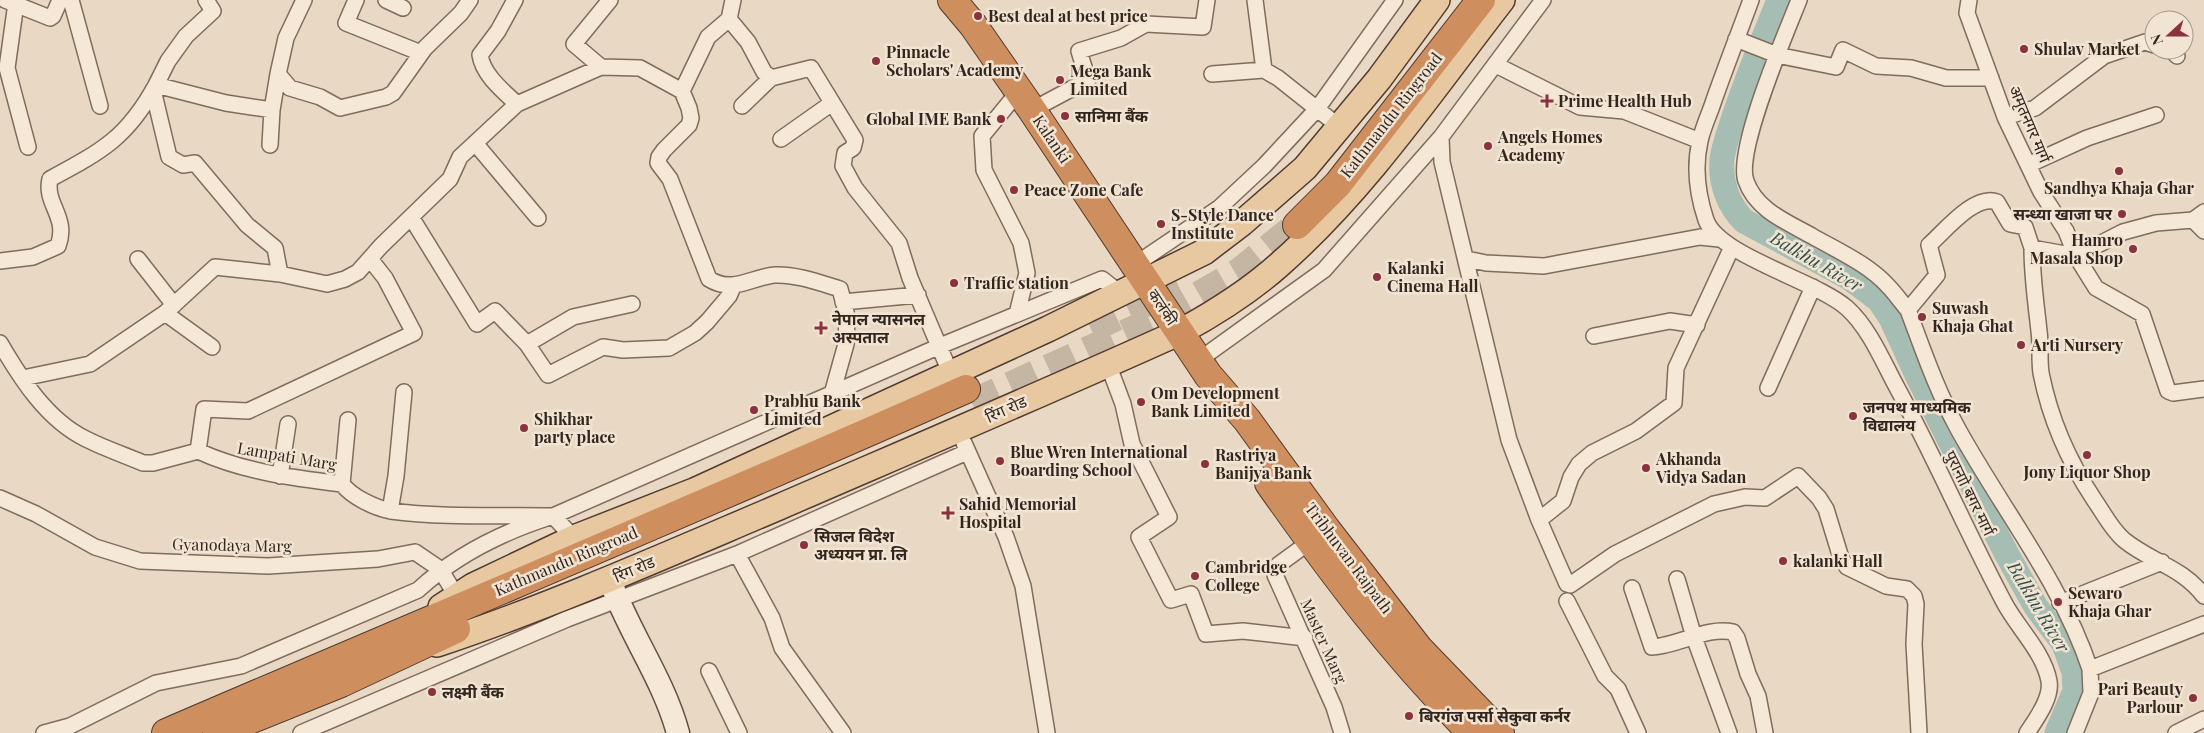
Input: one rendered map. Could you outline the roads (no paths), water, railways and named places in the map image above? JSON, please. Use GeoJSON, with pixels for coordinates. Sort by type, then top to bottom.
{"type":"FeatureCollection","features":[{"type":"Feature","properties":{"kind":"highway","name":"Kalanki"},"geometry":{"type":"LineString","coordinates":[[952,0],[973,25],[1026,101],[1141,273]]}},
{"type":"Feature","properties":{"kind":"highway","name":"Kathmandu Ringroad"},"geometry":{"type":"LineString","coordinates":[[1462,0],[1348,149],[1292,218],[1338,184],[1481,0]]}},
{"type":"Feature","properties":{"kind":"highway","name":"कलंकी"},"geometry":{"type":"LineString","coordinates":[[1141,273],[1180,332]]}},
{"type":"Feature","properties":{"kind":"highway","name":"Tribhuvan Rajpath"},"geometry":{"type":"LineString","coordinates":[[1180,332],[1204,368],[1247,420],[1380,634],[1412,671],[1472,733]]}},
{"type":"Feature","properties":{"kind":"highway","name":"Kathmandu Ringroad"},"geometry":{"type":"LineString","coordinates":[[166,733],[395,648],[693,524],[963,388]]}},
{"type":"Feature","properties":{"kind":"highway","name":"Tribhuvan Rajpath"},"geometry":{"type":"LineString","coordinates":[[1318,535],[1419,648],[1500,733]]}},
{"type":"Feature","properties":{"kind":"highway","name":"Kathmandu Ringroad"},"geometry":{"type":"LineString","coordinates":[[217,733],[395,648]]}},
{"type":"Feature","properties":{"kind":"main road"},"geometry":{"type":"LineString","coordinates":[[395,648],[473,586],[574,538],[694,490],[963,388],[1121,294],[1141,273],[1204,252],[1305,168],[1341,128],[1437,0]]}},
{"type":"Feature","properties":{"kind":"main road","name":"रिंग रोड"},"geometry":{"type":"LineString","coordinates":[[395,648],[495,624],[613,590],[963,441],[1108,364],[1180,332],[1209,316],[1278,266],[1309,238],[1370,172],[1502,0]]}},
{"type":"Feature","properties":{"kind":"street"},"geometry":{"type":"LineString","coordinates":[[28,147],[7,68],[11,2],[50,18],[53,16],[60,0]]}},
{"type":"Feature","properties":{"kind":"street"},"geometry":{"type":"LineString","coordinates":[[71,0],[100,106]]}},
{"type":"Feature","properties":{"kind":"street"},"geometry":{"type":"LineString","coordinates":[[0,260],[33,257],[58,246],[63,228],[48,187],[50,179],[95,155],[127,129],[140,113],[168,61],[186,36],[212,13],[212,8],[206,0]]}},
{"type":"Feature","properties":{"kind":"street"},"geometry":{"type":"LineString","coordinates":[[270,145],[272,110],[286,38],[304,0]]}},
{"type":"Feature","properties":{"kind":"street"},"geometry":{"type":"LineString","coordinates":[[356,0],[346,23],[421,53]]}},
{"type":"Feature","properties":{"kind":"street"},"geometry":{"type":"LineString","coordinates":[[386,0],[403,8]]}},
{"type":"Feature","properties":{"kind":"street"},"geometry":{"type":"LineString","coordinates":[[278,74],[290,88],[320,97],[340,108],[386,98],[393,93],[421,53],[461,13],[470,0]]}},
{"type":"Feature","properties":{"kind":"street"},"geometry":{"type":"LineString","coordinates":[[601,67],[574,44],[610,0]]}},
{"type":"Feature","properties":{"kind":"street"},"geometry":{"type":"LineString","coordinates":[[682,91],[708,37],[729,19],[733,0]]}},
{"type":"Feature","properties":{"kind":"street"},"geometry":{"type":"LineString","coordinates":[[1017,314],[1028,273],[1021,243],[984,170],[982,136],[1026,101],[1088,80],[1079,51],[1121,38],[1146,24],[1203,28],[1207,0]]}},
{"type":"Feature","properties":{"kind":"street"},"geometry":{"type":"LineString","coordinates":[[1255,0],[1264,70]]}},
{"type":"Feature","properties":{"kind":"street"},"geometry":{"type":"LineString","coordinates":[[1141,273],[1219,208],[1264,166],[1317,109],[1395,0]]}},
{"type":"Feature","properties":{"kind":"street"},"geometry":{"type":"LineString","coordinates":[[1204,368],[1324,270],[1441,137],[1543,0]]}},
{"type":"Feature","properties":{"kind":"street","name":"पुरानाो बगर मार्ग"},"geometry":{"type":"LineString","coordinates":[[1751,0],[1740,41],[1700,141],[1698,181],[1701,203],[1708,224],[1719,239],[1732,247],[1814,287],[1846,307],[1870,338],[1905,402],[2006,605],[2040,659],[2049,680],[2049,689],[2038,716],[2027,733]]}},
{"type":"Feature","properties":{"kind":"street"},"geometry":{"type":"LineString","coordinates":[[1799,0],[1775,54],[1744,158],[1746,181],[1761,205],[1860,263],[1888,285],[1908,310],[1932,377],[1959,430],[2032,550],[2081,643],[2090,669],[2092,693],[2075,733]]}},
{"type":"Feature","properties":{"kind":"street","name":"अमृतनगर मार्ग"},"geometry":{"type":"LineString","coordinates":[[1969,0],[1967,13],[2005,117],[2041,192],[2066,231],[2076,256],[2096,288],[2142,314],[2168,392],[2204,389]]}},
{"type":"Feature","properties":{"kind":"street"},"geometry":{"type":"LineString","coordinates":[[512,1],[480,56],[481,62],[494,81],[517,104]]}},
{"type":"Feature","properties":{"kind":"street"},"geometry":{"type":"LineString","coordinates":[[729,19],[748,42],[764,72],[771,78]]}},
{"type":"Feature","properties":{"kind":"street"},"geometry":{"type":"LineString","coordinates":[[1740,41],[1775,54],[1836,66],[1842,50],[1876,66],[1911,68],[1946,78],[1991,78]]}},
{"type":"Feature","properties":{"kind":"street"},"geometry":{"type":"LineString","coordinates":[[2005,117],[2035,108],[2104,56],[2144,42]]}},
{"type":"Feature","properties":{"kind":"street"},"geometry":{"type":"LineString","coordinates":[[1496,65],[1580,107],[1624,111],[1700,141]]}},
{"type":"Feature","properties":{"kind":"street"},"geometry":{"type":"LineString","coordinates":[[24,378],[90,364],[170,309],[215,267],[280,274],[327,284],[358,272],[410,217],[450,179],[460,157],[517,104],[601,67],[640,68],[682,91],[691,118],[689,125],[664,150],[659,157],[658,163],[670,179],[710,279],[717,284],[733,287],[775,275],[840,288],[847,316],[846,344],[832,394]]}},
{"type":"Feature","properties":{"kind":"street"},"geometry":{"type":"LineString","coordinates":[[742,106],[771,78],[811,68],[856,140],[854,148],[845,153],[843,166],[855,188],[899,243],[918,295],[940,346],[963,388]]}},
{"type":"Feature","properties":{"kind":"street"},"geometry":{"type":"LineString","coordinates":[[1212,74],[1264,70],[1341,128]]}},
{"type":"Feature","properties":{"kind":"street"},"geometry":{"type":"LineString","coordinates":[[154,88],[226,103],[272,110]]}},
{"type":"Feature","properties":{"kind":"street"},"geometry":{"type":"LineString","coordinates":[[154,88],[169,157],[183,165],[195,163],[247,225],[275,248],[280,274]]}},
{"type":"Feature","properties":{"kind":"street"},"geometry":{"type":"LineString","coordinates":[[780,139],[832,103]]}},
{"type":"Feature","properties":{"kind":"street"},"geometry":{"type":"LineString","coordinates":[[2028,165],[2087,138],[2156,116]]}},
{"type":"Feature","properties":{"kind":"street"},"geometry":{"type":"LineString","coordinates":[[1441,137],[1442,162],[1467,259],[1509,440],[1539,520],[1567,584],[1570,585],[1615,554],[1714,504],[1745,497],[1765,498],[1798,476],[1819,498],[1826,509],[1842,558],[1847,567],[1886,586],[1907,589],[1914,596],[1916,604],[1914,644],[1919,733]]}},
{"type":"Feature","properties":{"kind":"street"},"geometry":{"type":"LineString","coordinates":[[475,143],[538,218]]}},
{"type":"Feature","properties":{"kind":"street"},"geometry":{"type":"LineString","coordinates":[[1908,310],[1936,274],[1929,245],[1966,209],[1988,200],[1996,202],[2010,224],[2025,227],[2032,248],[2032,276],[2040,334],[2041,371],[2054,423],[2082,482],[2109,522],[2124,540],[2184,576],[2204,596]]}},
{"type":"Feature","properties":{"kind":"street"},"geometry":{"type":"LineString","coordinates":[[2032,248],[2076,256],[2123,232],[2156,223],[2199,216],[2204,231]]}},
{"type":"Feature","properties":{"kind":"street"},"geometry":{"type":"LineString","coordinates":[[410,217],[476,324],[495,311],[527,344],[548,375],[603,347],[623,350],[669,348],[695,333],[707,322],[729,296],[733,287]]}},
{"type":"Feature","properties":{"kind":"street"},"geometry":{"type":"LineString","coordinates":[[1467,259],[1486,263],[1544,266],[1700,237],[1719,239]]}},
{"type":"Feature","properties":{"kind":"street"},"geometry":{"type":"LineString","coordinates":[[1539,520],[1563,501],[1571,477],[1579,464],[1592,453],[1636,431],[1674,402],[1676,368],[1732,247]]}},
{"type":"Feature","properties":{"kind":"street"},"geometry":{"type":"LineString","coordinates":[[138,259],[170,309],[212,347]]}},
{"type":"Feature","properties":{"kind":"street"},"geometry":{"type":"LineString","coordinates":[[0,343],[12,365],[47,410],[84,439],[143,463],[153,462],[198,451],[204,410],[248,411],[414,333],[385,278],[370,259]]}},
{"type":"Feature","properties":{"kind":"street"},"geometry":{"type":"LineString","coordinates":[[44,733],[70,726],[156,684],[241,666],[418,590],[440,570],[470,549],[520,526],[553,516],[940,346],[1102,279],[1121,294]]}},
{"type":"Feature","properties":{"kind":"street"},"geometry":{"type":"LineString","coordinates":[[1768,388],[1814,287]]}},
{"type":"Feature","properties":{"kind":"street"},"geometry":{"type":"LineString","coordinates":[[843,302],[918,295]]}},
{"type":"Feature","properties":{"kind":"street"},"geometry":{"type":"LineString","coordinates":[[527,344],[573,317],[632,304]]}},
{"type":"Feature","properties":{"kind":"street"},"geometry":{"type":"LineString","coordinates":[[1594,336],[1670,321],[1697,325]]}},
{"type":"Feature","properties":{"kind":"street"},"geometry":{"type":"LineString","coordinates":[[1108,364],[1123,404],[1132,444],[1169,516],[1140,537],[1171,600],[1191,594],[1206,634],[1243,631],[1305,638]]}},
{"type":"Feature","properties":{"kind":"street"},"geometry":{"type":"LineString","coordinates":[[390,511],[396,476],[404,392]]}},
{"type":"Feature","properties":{"kind":"street"},"geometry":{"type":"LineString","coordinates":[[342,484],[348,420]]}},
{"type":"Feature","properties":{"kind":"street"},"geometry":{"type":"LineString","coordinates":[[280,476],[288,424]]}},
{"type":"Feature","properties":{"kind":"street"},"geometry":{"type":"LineString","coordinates":[[305,732],[567,619],[613,590],[737,554],[963,441],[1006,537],[1023,586],[1047,733]]}},
{"type":"Feature","properties":{"kind":"street","name":"Lampati Marg"},"geometry":{"type":"LineString","coordinates":[[198,451],[223,463],[280,476],[342,484],[354,495],[390,511],[553,516]]}},
{"type":"Feature","properties":{"kind":"street","name":"Gyanodaya Marg"},"geometry":{"type":"LineString","coordinates":[[0,498],[36,514],[96,548],[140,561],[268,566],[378,559],[415,552],[440,570],[457,597]]}},
{"type":"Feature","properties":{"kind":"street"},"geometry":{"type":"LineString","coordinates":[[553,516],[574,538]]}},
{"type":"Feature","properties":{"kind":"street","name":"Master Marg"},"geometry":{"type":"LineString","coordinates":[[1318,535],[1275,570],[1334,707],[1342,733]]}},
{"type":"Feature","properties":{"kind":"street"},"geometry":{"type":"LineString","coordinates":[[737,554],[772,618],[782,648],[839,732]]}},
{"type":"Feature","properties":{"kind":"street"},"geometry":{"type":"LineString","coordinates":[[2060,602],[2162,562]]}},
{"type":"Feature","properties":{"kind":"street"},"geometry":{"type":"LineString","coordinates":[[1677,580],[1694,637],[1729,733]]}},
{"type":"Feature","properties":{"kind":"street"},"geometry":{"type":"LineString","coordinates":[[1632,588],[1652,647],[1662,647],[1694,637],[1727,631],[1733,632],[1758,696],[1765,733]]}},
{"type":"Feature","properties":{"kind":"street"},"geometry":{"type":"LineString","coordinates":[[613,590],[647,657],[672,712],[678,733]]}},
{"type":"Feature","properties":{"kind":"street"},"geometry":{"type":"LineString","coordinates":[[1568,601],[1605,676],[1618,689],[1638,733]]}},
{"type":"Feature","properties":{"kind":"street"},"geometry":{"type":"LineString","coordinates":[[2090,669],[2204,624]]}},
{"type":"Feature","properties":{"kind":"street"},"geometry":{"type":"LineString","coordinates":[[709,672],[739,733]]}},
{"type":"Feature","properties":{"kind":"street"},"geometry":{"type":"LineString","coordinates":[[2176,733],[2204,719]]}},
{"type":"Feature","properties":{"kind":"waterway","name":"Balkhu River"},"geometry":{"type":"LineString","coordinates":[[1779,0],[1745,85],[1726,142],[1722,159],[1722,176],[1726,193],[1738,215],[1744,221],[1848,277],[1879,300],[1891,318],[1918,377],[2005,551],[2036,607],[2064,644],[2074,672],[2075,691],[2057,733]]}},
{"type":"Feature","properties":{"kind":"tunnel"},"geometry":{"type":"LineString","coordinates":[[972,403],[1159,318],[1239,272],[1297,225]]}},
{"type":"Feature","properties":{"kind":"tunnel"},"geometry":{"type":"LineString","coordinates":[[1091,329],[1179,287]]}},
{"type":"Feature","properties":{"kind":"place","name":"Best deal at best price"},"geometry":{"type":"Point","coordinates":[978,16]}},
{"type":"Feature","properties":{"kind":"place","name":"Shulav Market"},"geometry":{"type":"Point","coordinates":[2024,49]}},
{"type":"Feature","properties":{"kind":"place","name":"Pinnacle Scholars' Academy"},"geometry":{"type":"Point","coordinates":[876,61]}},
{"type":"Feature","properties":{"kind":"place","name":"Mega Bank Limited"},"geometry":{"type":"Point","coordinates":[1060,80]}},
{"type":"Feature","properties":{"kind":"place","name":"Prime Health Hub"},"geometry":{"type":"Point","coordinates":[1547,101]}},
{"type":"Feature","properties":{"kind":"place","name":"सानिमा बैंक"},"geometry":{"type":"Point","coordinates":[1065,116]}},
{"type":"Feature","properties":{"kind":"place","name":"Global IME Bank"},"geometry":{"type":"Point","coordinates":[1001,119]}},
{"type":"Feature","properties":{"kind":"place","name":"Angels Homes Academy"},"geometry":{"type":"Point","coordinates":[1488,146]}},
{"type":"Feature","properties":{"kind":"place","name":"Sandhya Khaja Ghar"},"geometry":{"type":"Point","coordinates":[2119,171]}},
{"type":"Feature","properties":{"kind":"place","name":"Peace Zone Cafe"},"geometry":{"type":"Point","coordinates":[1014,190]}},
{"type":"Feature","properties":{"kind":"place","name":"सन्ध्या खाजा घर"},"geometry":{"type":"Point","coordinates":[2122,214]}},
{"type":"Feature","properties":{"kind":"place","name":"S-Style Dance Institute"},"geometry":{"type":"Point","coordinates":[1161,224]}},
{"type":"Feature","properties":{"kind":"place","name":"Hamro Masala Shop"},"geometry":{"type":"Point","coordinates":[2133,249]}},
{"type":"Feature","properties":{"kind":"place","name":"Kalanki Cinema Hall"},"geometry":{"type":"Point","coordinates":[1377,277]}},
{"type":"Feature","properties":{"kind":"place","name":"Traffic station"},"geometry":{"type":"Point","coordinates":[954,283]}},
{"type":"Feature","properties":{"kind":"place","name":"Suwash Khaja Ghat"},"geometry":{"type":"Point","coordinates":[1922,317]}},
{"type":"Feature","properties":{"kind":"place","name":"नेपाल न्यासनल अस्पताल"},"geometry":{"type":"Point","coordinates":[821,328]}},
{"type":"Feature","properties":{"kind":"place","name":"Arti Nursery"},"geometry":{"type":"Point","coordinates":[2021,345]}},
{"type":"Feature","properties":{"kind":"place","name":"Om Development Bank Limited"},"geometry":{"type":"Point","coordinates":[1141,402]}},
{"type":"Feature","properties":{"kind":"place","name":"Prabhu Bank Limited"},"geometry":{"type":"Point","coordinates":[754,410]}},
{"type":"Feature","properties":{"kind":"place","name":"जनपथ माध्यमिक विद्यालय"},"geometry":{"type":"Point","coordinates":[1853,416]}},
{"type":"Feature","properties":{"kind":"place","name":"Shikhar party place"},"geometry":{"type":"Point","coordinates":[524,428]}},
{"type":"Feature","properties":{"kind":"place","name":"Jony Liquor Shop"},"geometry":{"type":"Point","coordinates":[2087,455]}},
{"type":"Feature","properties":{"kind":"place","name":"Blue Wren International Boarding School"},"geometry":{"type":"Point","coordinates":[1000,461]}},
{"type":"Feature","properties":{"kind":"place","name":"Rastriya Banijya Bank"},"geometry":{"type":"Point","coordinates":[1205,464]}},
{"type":"Feature","properties":{"kind":"place","name":"Akhanda Vidya Sadan"},"geometry":{"type":"Point","coordinates":[1646,468]}},
{"type":"Feature","properties":{"kind":"place","name":"Sahid Memorial Hospital"},"geometry":{"type":"Point","coordinates":[948,513]}},
{"type":"Feature","properties":{"kind":"place","name":"सिजल विदेश अध्ययन प्रा. लि"},"geometry":{"type":"Point","coordinates":[804,545]}},
{"type":"Feature","properties":{"kind":"place","name":"kalanki Hall"},"geometry":{"type":"Point","coordinates":[1783,561]}},
{"type":"Feature","properties":{"kind":"place","name":"Cambridge College"},"geometry":{"type":"Point","coordinates":[1195,576]}},
{"type":"Feature","properties":{"kind":"place","name":"Sewaro Khaja Ghar"},"geometry":{"type":"Point","coordinates":[2058,602]}},
{"type":"Feature","properties":{"kind":"place","name":"लक्ष्मी बैंक"},"geometry":{"type":"Point","coordinates":[432,692]}},
{"type":"Feature","properties":{"kind":"place","name":"Pari Beauty Parlour"},"geometry":{"type":"Point","coordinates":[2193,698]}},
{"type":"Feature","properties":{"kind":"place","name":"बिरगंज पर्सा सेकुवा कर्नर"},"geometry":{"type":"Point","coordinates":[1409,716]}}]}
